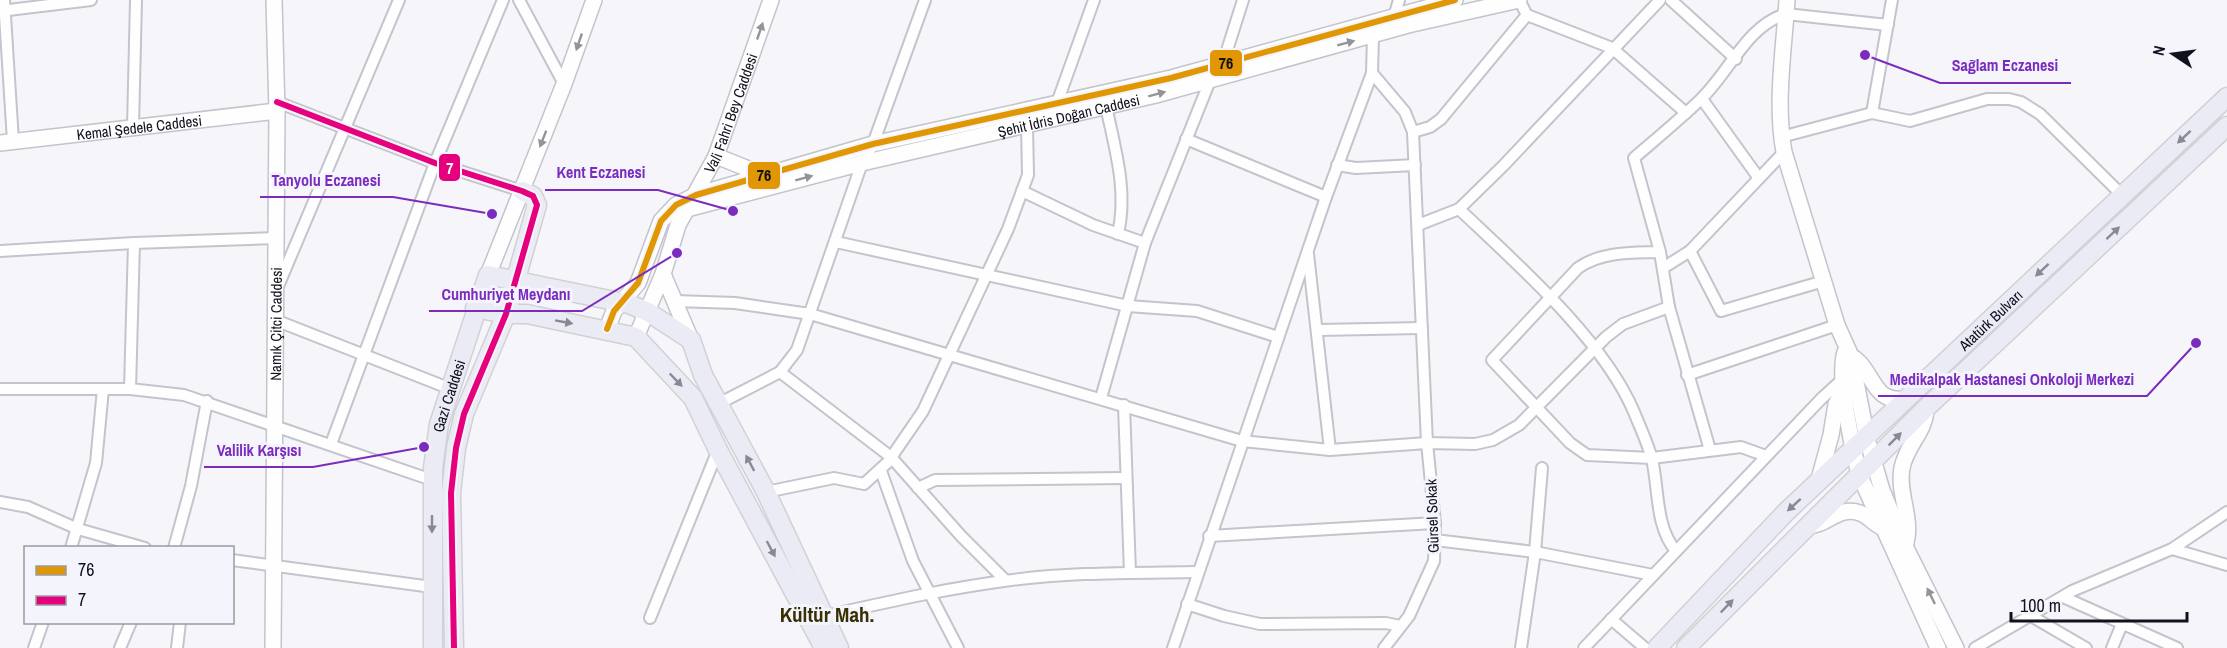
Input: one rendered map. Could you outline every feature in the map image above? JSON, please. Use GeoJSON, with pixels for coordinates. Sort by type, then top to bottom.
{"type":"FeatureCollection","features":[{"type":"Feature","properties":{"kind":"main road","name":"Namık Çitci Caddesi"},"geometry":{"type":"LineString","coordinates":[[273,648],[278,106],[274,0]]}},
{"type":"Feature","properties":{"kind":"main road","name":"Gazi Caddesi"},"geometry":{"type":"LineString","coordinates":[[433,648],[432,480],[439,424],[475,308],[564,84],[594,0]]}},
{"type":"Feature","properties":{"kind":"main road","name":"Vali Fahri Bey Caddesi"},"geometry":{"type":"LineString","coordinates":[[636,337],[663,274],[678,225],[716,156],[771,0]]}},
{"type":"Feature","properties":{"kind":"main road","name":"Şehit İdris Doğan Caddesi"},"geometry":{"type":"LineString","coordinates":[[607,329],[614,311],[638,283],[661,221],[676,205],[696,195],[761,174],[873,144],[1223,63],[1455,0]]}},
{"type":"Feature","properties":{"kind":"main road","name":"Şehit İdris Doğan Caddesi"},"geometry":{"type":"LineString","coordinates":[[687,209],[862,163],[1106,106],[1519,0]]}},
{"type":"Feature","properties":{"kind":"main road"},"geometry":{"type":"LineString","coordinates":[[1786,7],[1781,137],[1784,152],[1837,325],[1848,353],[1867,439],[1891,515],[1956,648]]}},
{"type":"Feature","properties":{"kind":"main road","name":"Atatürk Bulvarı"},"geometry":{"type":"LineString","coordinates":[[1657,648],[1786,512],[1867,439],[1904,399],[2227,97]]}},
{"type":"Feature","properties":{"kind":"main road","name":"Kemal Şedele Caddesi"},"geometry":{"type":"LineString","coordinates":[[7,142],[278,106]]}},
{"type":"Feature","properties":{"kind":"main road","name":"Atatürk Bulvarı"},"geometry":{"type":"LineString","coordinates":[[1686,648],[1926,408],[2227,126]]}},
{"type":"Feature","properties":{"kind":"main road"},"geometry":{"type":"LineString","coordinates":[[716,156],[761,174]]}},
{"type":"Feature","properties":{"kind":"main road","name":"Gazi Caddesi"},"geometry":{"type":"LineString","coordinates":[[454,648],[451,493],[456,448],[464,414],[506,314],[537,205],[533,196],[522,191]]}},
{"type":"Feature","properties":{"kind":"main road"},"geometry":{"type":"LineString","coordinates":[[663,274],[704,375],[766,492],[839,648]]}},
{"type":"Feature","properties":{"kind":"main road"},"geometry":{"type":"LineString","coordinates":[[488,275],[621,302],[648,312],[691,340]]}},
{"type":"Feature","properties":{"kind":"main road"},"geometry":{"type":"LineString","coordinates":[[475,308],[506,314],[527,314],[607,329],[636,337],[693,398],[718,450],[824,648]]}},
{"type":"Feature","properties":{"kind":"main road"},"geometry":{"type":"LineString","coordinates":[[1848,353],[1863,365],[1878,392],[1890,398],[1904,399]]}},
{"type":"Feature","properties":{"kind":"main road"},"geometry":{"type":"LineString","coordinates":[[1848,353],[1843,360],[1844,382],[1853,452],[1859,474],[1938,648]]}},
{"type":"Feature","properties":{"kind":"main road"},"geometry":{"type":"LineString","coordinates":[[1818,483],[1828,448],[1836,405],[1844,382]]}},
{"type":"Feature","properties":{"kind":"main road"},"geometry":{"type":"LineString","coordinates":[[1905,546],[1908,525],[1901,483],[1902,468],[1907,452],[1924,424],[1926,408]]}},
{"type":"Feature","properties":{"kind":"main road"},"geometry":{"type":"LineString","coordinates":[[1807,526],[1823,523],[1838,512],[1852,511],[1884,528]]}},
{"type":"Feature","properties":{"kind":"street"},"geometry":{"type":"LineString","coordinates":[[7,142],[3,7],[91,0]]}},
{"type":"Feature","properties":{"kind":"street"},"geometry":{"type":"LineString","coordinates":[[133,127],[136,0]]}},
{"type":"Feature","properties":{"kind":"street"},"geometry":{"type":"LineString","coordinates":[[276,289],[399,0]]}},
{"type":"Feature","properties":{"kind":"street"},"geometry":{"type":"LineString","coordinates":[[332,444],[435,163],[503,0]]}},
{"type":"Feature","properties":{"kind":"street"},"geometry":{"type":"LineString","coordinates":[[519,0],[564,84]]}},
{"type":"Feature","properties":{"kind":"street"},"geometry":{"type":"LineString","coordinates":[[718,404],[780,372],[797,350],[862,163],[873,144],[925,0]]}},
{"type":"Feature","properties":{"kind":"street"},"geometry":{"type":"LineString","coordinates":[[1057,103],[1094,0]]}},
{"type":"Feature","properties":{"kind":"street"},"geometry":{"type":"LineString","coordinates":[[1223,63],[1244,0]]}},
{"type":"Feature","properties":{"kind":"street"},"geometry":{"type":"LineString","coordinates":[[1394,16],[1399,0]]}},
{"type":"Feature","properties":{"kind":"street"},"geometry":{"type":"LineString","coordinates":[[1519,0],[1527,15],[1612,48],[1686,113]]}},
{"type":"Feature","properties":{"kind":"street"},"geometry":{"type":"LineString","coordinates":[[1418,225],[1459,209],[1503,166],[1612,48],[1660,0]]}},
{"type":"Feature","properties":{"kind":"street"},"geometry":{"type":"LineString","coordinates":[[1671,0],[1736,58]]}},
{"type":"Feature","properties":{"kind":"street"},"geometry":{"type":"LineString","coordinates":[[1872,112],[1892,0]]}},
{"type":"Feature","properties":{"kind":"street"},"geometry":{"type":"LineString","coordinates":[[1710,450],[1669,308],[1660,252],[1634,158],[1702,99],[1757,30],[1786,7],[1888,25]]}},
{"type":"Feature","properties":{"kind":"street"},"geometry":{"type":"LineString","coordinates":[[1372,74],[1405,112],[1413,132],[1430,127],[1441,118],[1527,15]]}},
{"type":"Feature","properties":{"kind":"street"},"geometry":{"type":"LineString","coordinates":[[1173,648],[1209,536],[1337,165],[1372,74],[1373,36]]}},
{"type":"Feature","properties":{"kind":"street"},"geometry":{"type":"LineString","coordinates":[[1101,398],[1145,243],[1211,78]]}},
{"type":"Feature","properties":{"kind":"street"},"geometry":{"type":"LineString","coordinates":[[1702,99],[1758,177]]}},
{"type":"Feature","properties":{"kind":"street"},"geometry":{"type":"LineString","coordinates":[[1781,137],[1872,112],[1910,121],[1987,99],[2009,99],[2021,102],[2040,114],[2122,195]]}},
{"type":"Feature","properties":{"kind":"street"},"geometry":{"type":"LineString","coordinates":[[278,106],[435,163],[522,191]]}},
{"type":"Feature","properties":{"kind":"street"},"geometry":{"type":"LineString","coordinates":[[1106,106],[1122,184],[1122,210],[1118,234]]}},
{"type":"Feature","properties":{"kind":"street"},"geometry":{"type":"LineString","coordinates":[[766,492],[834,478],[864,484],[880,471],[891,457],[923,411],[987,275],[1022,192],[1029,163],[1027,125]]}},
{"type":"Feature","properties":{"kind":"street","name":"Gürsel Sokak"},"geometry":{"type":"LineString","coordinates":[[1384,648],[1409,616],[1434,561],[1435,523],[1427,443],[1413,132]]}},
{"type":"Feature","properties":{"kind":"street"},"geometry":{"type":"LineString","coordinates":[[1186,139],[1326,197]]}},
{"type":"Feature","properties":{"kind":"street"},"geometry":{"type":"LineString","coordinates":[[1663,268],[1690,251],[1784,152]]}},
{"type":"Feature","properties":{"kind":"street"},"geometry":{"type":"LineString","coordinates":[[1337,165],[1351,168],[1415,165]]}},
{"type":"Feature","properties":{"kind":"street"},"geometry":{"type":"LineString","coordinates":[[1022,192],[1093,225],[1145,243]]}},
{"type":"Feature","properties":{"kind":"street"},"geometry":{"type":"LineString","coordinates":[[1459,209],[1594,347],[1622,388],[1652,458],[1664,529],[1676,551]]}},
{"type":"Feature","properties":{"kind":"street"},"geometry":{"type":"LineString","coordinates":[[0,251],[276,238]]}},
{"type":"Feature","properties":{"kind":"street"},"geometry":{"type":"LineString","coordinates":[[836,242],[1128,306],[1197,311],[1278,337]]}},
{"type":"Feature","properties":{"kind":"street"},"geometry":{"type":"LineString","coordinates":[[130,389],[134,243]]}},
{"type":"Feature","properties":{"kind":"street"},"geometry":{"type":"LineString","coordinates":[[1308,251],[1330,450]]}},
{"type":"Feature","properties":{"kind":"street"},"geometry":{"type":"LineString","coordinates":[[1690,251],[1721,311],[1824,281]]}},
{"type":"Feature","properties":{"kind":"street"},"geometry":{"type":"LineString","coordinates":[[1660,252],[1612,255],[1588,261],[1578,268],[1492,360],[1575,448],[1587,455],[1652,458],[1710,450],[1746,448],[1766,456]]}},
{"type":"Feature","properties":{"kind":"street"},"geometry":{"type":"LineString","coordinates":[[675,300],[735,303],[810,314],[1242,441],[1330,450],[1427,443],[1475,444],[1493,440],[1519,425],[1594,347],[1623,324],[1669,308]]}},
{"type":"Feature","properties":{"kind":"street"},"geometry":{"type":"LineString","coordinates":[[275,320],[451,389]]}},
{"type":"Feature","properties":{"kind":"street"},"geometry":{"type":"LineString","coordinates":[[1687,375],[1837,325]]}},
{"type":"Feature","properties":{"kind":"street"},"geometry":{"type":"LineString","coordinates":[[1318,330],[1422,328]]}},
{"type":"Feature","properties":{"kind":"street"},"geometry":{"type":"LineString","coordinates":[[780,372],[891,457],[1005,580]]}},
{"type":"Feature","properties":{"kind":"street"},"geometry":{"type":"LineString","coordinates":[[1584,648],[1766,456],[1844,382]]}},
{"type":"Feature","properties":{"kind":"street"},"geometry":{"type":"LineString","coordinates":[[0,389],[158,390],[207,401],[432,480]]}},
{"type":"Feature","properties":{"kind":"street"},"geometry":{"type":"LineString","coordinates":[[72,546],[96,463],[103,389]]}},
{"type":"Feature","properties":{"kind":"street"},"geometry":{"type":"LineString","coordinates":[[175,546],[191,486],[207,401]]}},
{"type":"Feature","properties":{"kind":"street"},"geometry":{"type":"LineString","coordinates":[[1124,405],[1130,573]]}},
{"type":"Feature","properties":{"kind":"street"},"geometry":{"type":"LineString","coordinates":[[650,618],[718,450]]}},
{"type":"Feature","properties":{"kind":"street"},"geometry":{"type":"LineString","coordinates":[[1521,648],[1535,552],[1542,468]]}},
{"type":"Feature","properties":{"kind":"street"},"geometry":{"type":"LineString","coordinates":[[880,471],[913,561],[958,648]]}},
{"type":"Feature","properties":{"kind":"street"},"geometry":{"type":"LineString","coordinates":[[918,488],[935,480],[1126,478]]}},
{"type":"Feature","properties":{"kind":"street"},"geometry":{"type":"LineString","coordinates":[[0,502],[28,507],[78,529],[138,546]]}},
{"type":"Feature","properties":{"kind":"street"},"geometry":{"type":"LineString","coordinates":[[1975,648],[2062,597],[2172,549],[2227,512]]}},
{"type":"Feature","properties":{"kind":"street"},"geometry":{"type":"LineString","coordinates":[[1209,536],[1435,523]]}},
{"type":"Feature","properties":{"kind":"street"},"geometry":{"type":"LineString","coordinates":[[1435,540],[1535,552],[1653,575]]}},
{"type":"Feature","properties":{"kind":"street"},"geometry":{"type":"LineString","coordinates":[[2172,549],[2227,565]]}},
{"type":"Feature","properties":{"kind":"street"},"geometry":{"type":"LineString","coordinates":[[234,560],[432,587]]}},
{"type":"Feature","properties":{"kind":"street"},"geometry":{"type":"LineString","coordinates":[[824,616],[930,592],[1005,580],[1083,573],[1197,572]]}},
{"type":"Feature","properties":{"kind":"street"},"geometry":{"type":"LineString","coordinates":[[2062,597],[2177,648]]}},
{"type":"Feature","properties":{"kind":"street"},"geometry":{"type":"LineString","coordinates":[[1186,604],[1260,624],[1386,623],[1401,626]]}},
{"type":"Feature","properties":{"kind":"street"},"geometry":{"type":"LineString","coordinates":[[2031,616],[2086,648]]}},
{"type":"Feature","properties":{"kind":"street"},"geometry":{"type":"LineString","coordinates":[[1611,619],[1645,648]]}},
{"type":"Feature","properties":{"kind":"street"},"geometry":{"type":"LineString","coordinates":[[34,648],[42,624]]}},
{"type":"Feature","properties":{"kind":"street"},"geometry":{"type":"LineString","coordinates":[[120,648],[130,624]]}},
{"type":"Feature","properties":{"kind":"street"},"geometry":{"type":"LineString","coordinates":[[177,648],[180,624]]}},
{"type":"Feature","properties":{"kind":"street"},"geometry":{"type":"LineString","coordinates":[[2112,648],[2122,624]]}},
{"type":"Feature","properties":{"kind":"transit line","name":"76"},"geometry":{"type":"LineString","coordinates":[[607,329],[614,311],[638,283],[661,221],[676,205],[696,195],[873,144],[1171,78],[1455,0]]}},
{"type":"Feature","properties":{"kind":"transit line","name":"7"},"geometry":{"type":"LineString","coordinates":[[277,102],[435,163],[522,191],[533,196],[537,205],[506,314],[464,414],[456,448],[451,493],[454,648]]}},
{"type":"Feature","properties":{"kind":"place","name":"Sağlam Eczanesi"},"geometry":{"type":"Point","coordinates":[1865,55]}},
{"type":"Feature","properties":{"kind":"place","name":"Kent Eczanesi"},"geometry":{"type":"Point","coordinates":[733,211]}},
{"type":"Feature","properties":{"kind":"place","name":"Tanyolu Eczanesi"},"geometry":{"type":"Point","coordinates":[492,214]}},
{"type":"Feature","properties":{"kind":"place","name":"Cumhuriyet Meydanı"},"geometry":{"type":"Point","coordinates":[677,253]}},
{"type":"Feature","properties":{"kind":"place","name":"Medikalpak Hastanesi Onkoloji Merkezi"},"geometry":{"type":"Point","coordinates":[2196,343]}},
{"type":"Feature","properties":{"kind":"place","name":"Valilik Karşısı"},"geometry":{"type":"Point","coordinates":[424,447]}},
{"type":"Feature","properties":{"kind":"district","name":"Kültür Mah."},"geometry":{"type":"Point","coordinates":[827,614]}}]}
